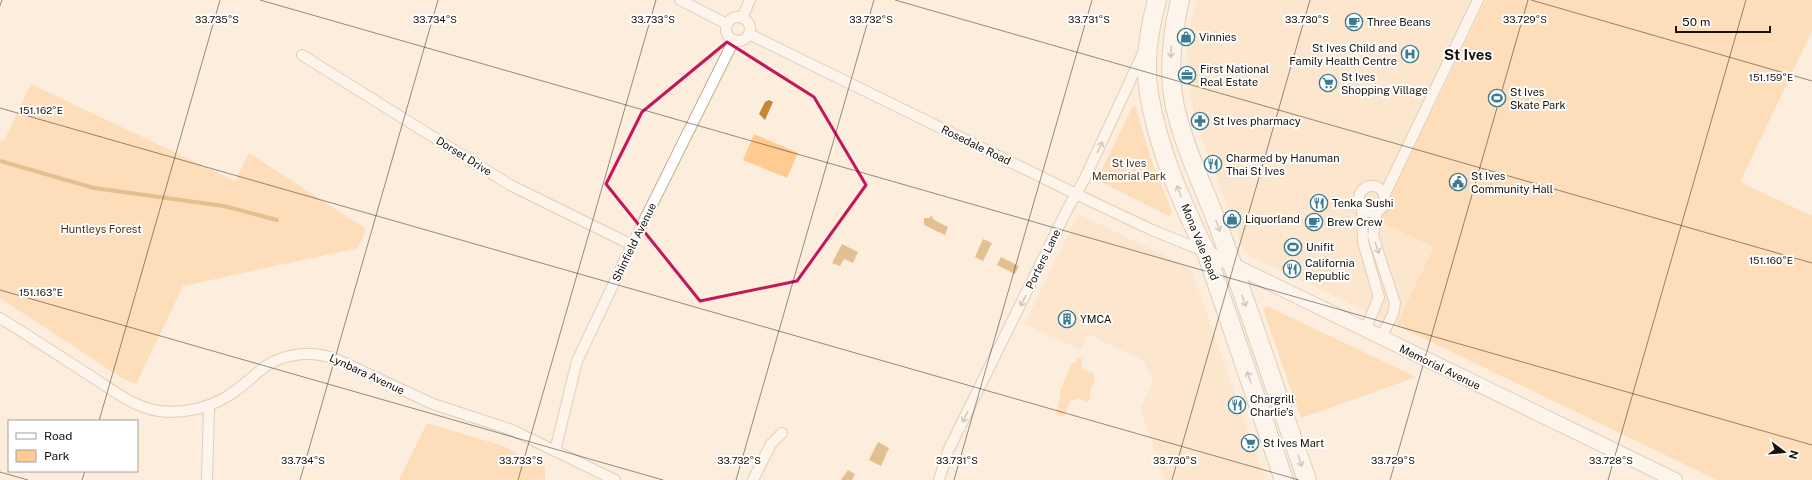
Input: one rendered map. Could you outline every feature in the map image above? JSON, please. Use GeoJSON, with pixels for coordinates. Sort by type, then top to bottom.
{"type":"FeatureCollection","features":[{"type":"Feature","properties":{"kind":"highway","name":"Mona Vale Road"},"geometry":{"type":"LineString","coordinates":[[1157,0],[1150,39],[1147,68],[1149,93],[1155,122],[1170,169],[1192,225],[1206,252],[1284,480]]}},
{"type":"Feature","properties":{"kind":"highway","name":"Mona Vale Road"},"geometry":{"type":"LineString","coordinates":[[1180,0],[1172,40],[1172,77],[1174,101],[1184,137],[1307,480]]}},
{"type":"Feature","properties":{"kind":"street"},"geometry":{"type":"LineString","coordinates":[[680,0],[728,24]]}},
{"type":"Feature","properties":{"kind":"street"},"geometry":{"type":"LineString","coordinates":[[742,18],[750,0]]}},
{"type":"Feature","properties":{"kind":"street"},"geometry":{"type":"LineString","coordinates":[[1381,338],[1393,314],[1395,303],[1373,236],[1378,210],[1384,204],[1384,196],[1391,179],[1478,0]]}},
{"type":"Feature","properties":{"kind":"street"},"geometry":{"type":"LineString","coordinates":[[742,18],[748,23],[749,34],[741,41],[734,40],[728,35],[728,24],[732,19],[742,18]]}},
{"type":"Feature","properties":{"kind":"street","name":"Rosedale Road"},"geometry":{"type":"LineString","coordinates":[[749,34],[1076,194],[1152,230],[1206,252]]}},
{"type":"Feature","properties":{"kind":"street","name":"Porters Lane"},"geometry":{"type":"LineString","coordinates":[[939,480],[948,451],[1076,194],[1150,39]]}},
{"type":"Feature","properties":{"kind":"street","name":"Shinfield Avenue"},"geometry":{"type":"LineString","coordinates":[[555,451],[577,361],[632,245],[734,40]]}},
{"type":"Feature","properties":{"kind":"street","name":"Dorset Drive"},"geometry":{"type":"LineString","coordinates":[[302,55],[510,185],[632,245]]}},
{"type":"Feature","properties":{"kind":"street"},"geometry":{"type":"LineString","coordinates":[[1365,330],[1379,296],[1363,242],[1362,206],[1360,198],[1363,190],[1369,186],[1377,187],[1391,179]]}},
{"type":"Feature","properties":{"kind":"street"},"geometry":{"type":"LineString","coordinates":[[1377,187],[1384,196]]}},
{"type":"Feature","properties":{"kind":"street"},"geometry":{"type":"LineString","coordinates":[[1362,206],[1369,211],[1378,210]]}},
{"type":"Feature","properties":{"kind":"street","name":"Memorial Avenue"},"geometry":{"type":"LineString","coordinates":[[1206,252],[1675,480]]}},
{"type":"Feature","properties":{"kind":"street","name":"Lynbara Avenue"},"geometry":{"type":"LineString","coordinates":[[0,318],[125,399],[140,406],[170,412],[188,411],[209,406],[245,384],[266,366],[276,360],[301,354],[321,354],[343,362],[427,402],[512,430],[615,480]]}},
{"type":"Feature","properties":{"kind":"street"},"geometry":{"type":"LineString","coordinates":[[207,480],[209,406]]}},
{"type":"Feature","properties":{"kind":"street"},"geometry":{"type":"LineString","coordinates":[[753,480],[771,444],[782,433]]}},
{"type":"Feature","properties":{"kind":"highlighted area"},"geometry":{"type":"Polygon","coordinates":[[[727,42],[814,97],[866,185],[797,281],[700,301],[606,184],[642,112],[727,42]]]}},
{"type":"Feature","properties":{"kind":"shaded area"},"geometry":{"type":"Polygon","coordinates":[[[1197,0],[1486,0],[1378,221],[1434,247],[1396,325],[1249,256],[1243,249],[1194,117],[1187,53],[1190,25],[1197,0]]]}},
{"type":"Feature","properties":{"kind":"shaded area"},"geometry":{"type":"Polygon","coordinates":[[[769,100],[773,102],[765,120],[759,114],[765,102],[769,100]]]}},
{"type":"Feature","properties":{"kind":"shaded area"},"geometry":{"type":"Polygon","coordinates":[[[1078,214],[1191,268],[1265,480],[1165,480],[1140,409],[1153,381],[1144,361],[1088,334],[1081,350],[1025,324],[1078,214]]]}},
{"type":"Feature","properties":{"kind":"shaded area"},"geometry":{"type":"Polygon","coordinates":[[[931,215],[934,220],[948,227],[945,235],[924,225],[924,218],[930,218],[931,215]]]}},
{"type":"Feature","properties":{"kind":"shaded area"},"geometry":{"type":"Polygon","coordinates":[[[983,239],[992,243],[983,261],[975,257],[983,239]]]}},
{"type":"Feature","properties":{"kind":"shaded area"},"geometry":{"type":"Polygon","coordinates":[[[842,244],[858,252],[853,263],[844,259],[840,266],[832,263],[842,244]]]}},
{"type":"Feature","properties":{"kind":"shaded area"},"geometry":{"type":"Polygon","coordinates":[[[1001,257],[1019,266],[1015,274],[997,265],[1001,257]]]}},
{"type":"Feature","properties":{"kind":"shaded area"},"geometry":{"type":"Polygon","coordinates":[[[878,442],[889,448],[881,466],[869,460],[878,442]]]}},
{"type":"Feature","properties":{"kind":"shaded area"},"geometry":{"type":"Polygon","coordinates":[[[848,470],[855,474],[852,480],[841,480],[848,470]]]}},
{"type":"Feature","properties":{"kind":"green space"},"geometry":{"type":"Polygon","coordinates":[[[1486,0],[1812,0],[1812,31],[1740,182],[1812,216],[1812,480],[1717,480],[1396,325],[1434,247],[1378,221],[1486,0]]]}},
{"type":"Feature","properties":{"kind":"green space","name":"Huntleys Forest"},"geometry":{"type":"Polygon","coordinates":[[[31,84],[235,181],[249,153],[366,229],[358,248],[183,286],[136,384],[123,379],[0,298],[0,140],[4,141],[31,84]]]}},
{"type":"Feature","properties":{"kind":"green space","name":"St Ives Memorial Park"},"geometry":{"type":"Polygon","coordinates":[[[1133,105],[1135,105],[1150,156],[1172,213],[1169,216],[1097,180],[1133,105]]]}},
{"type":"Feature","properties":{"kind":"green space"},"geometry":{"type":"Polygon","coordinates":[[[754,134],[798,153],[787,178],[743,160],[754,134]]]}},
{"type":"Feature","properties":{"kind":"green space"},"geometry":{"type":"Polygon","coordinates":[[[1267,306],[1416,377],[1301,418],[1263,309],[1267,306]]]}},
{"type":"Feature","properties":{"kind":"green space"},"geometry":{"type":"Polygon","coordinates":[[[1078,357],[1082,359],[1082,369],[1093,373],[1095,383],[1092,385],[1089,395],[1091,396],[1088,403],[1079,398],[1070,401],[1064,416],[1056,415],[1060,391],[1072,363],[1075,363],[1078,357]]]}},
{"type":"Feature","properties":{"kind":"green space"},"geometry":{"type":"Polygon","coordinates":[[[427,423],[503,446],[545,467],[545,480],[399,480],[427,423]]]}},
{"type":"Feature","properties":{"kind":"waterway"},"geometry":{"type":"LineString","coordinates":[[0,161],[94,188],[224,206],[277,220]]}},
{"type":"Feature","properties":{"kind":"place","name":"Three Beans"},"geometry":{"type":"Point","coordinates":[1354,22]}},
{"type":"Feature","properties":{"kind":"place","name":"Vinnies"},"geometry":{"type":"Point","coordinates":[1186,37]}},
{"type":"Feature","properties":{"kind":"place","name":"St Ives Child and Family Health Centre"},"geometry":{"type":"Point","coordinates":[1410,54]}},
{"type":"Feature","properties":{"kind":"place","name":"First National Real Estate"},"geometry":{"type":"Point","coordinates":[1187,75]}},
{"type":"Feature","properties":{"kind":"place","name":"St Ives Shopping Village"},"geometry":{"type":"Point","coordinates":[1328,83]}},
{"type":"Feature","properties":{"kind":"place","name":"St Ives Skate Park"},"geometry":{"type":"Point","coordinates":[1497,98]}},
{"type":"Feature","properties":{"kind":"place","name":"St Ives pharmacy"},"geometry":{"type":"Point","coordinates":[1200,121]}},
{"type":"Feature","properties":{"kind":"place","name":"Charmed by Hanuman Thai St Ives"},"geometry":{"type":"Point","coordinates":[1213,164]}},
{"type":"Feature","properties":{"kind":"place","name":"St Ives Community Hall"},"geometry":{"type":"Point","coordinates":[1458,182]}},
{"type":"Feature","properties":{"kind":"place","name":"Tenka Sushi"},"geometry":{"type":"Point","coordinates":[1319,203]}},
{"type":"Feature","properties":{"kind":"place","name":"Liquorland"},"geometry":{"type":"Point","coordinates":[1232,219]}},
{"type":"Feature","properties":{"kind":"place","name":"Brew Crew"},"geometry":{"type":"Point","coordinates":[1314,222]}},
{"type":"Feature","properties":{"kind":"place","name":"Unifit"},"geometry":{"type":"Point","coordinates":[1293,247]}},
{"type":"Feature","properties":{"kind":"place","name":"California Republic"},"geometry":{"type":"Point","coordinates":[1292,269]}},
{"type":"Feature","properties":{"kind":"place","name":"YMCA"},"geometry":{"type":"Point","coordinates":[1067,319]}},
{"type":"Feature","properties":{"kind":"place","name":"Chargrill Charlie’s"},"geometry":{"type":"Point","coordinates":[1237,405]}},
{"type":"Feature","properties":{"kind":"place","name":"St Ives Mart"},"geometry":{"type":"Point","coordinates":[1250,443]}},
{"type":"Feature","properties":{"kind":"district","name":"St Ives"},"geometry":{"type":"Point","coordinates":[1468,54]}}]}
